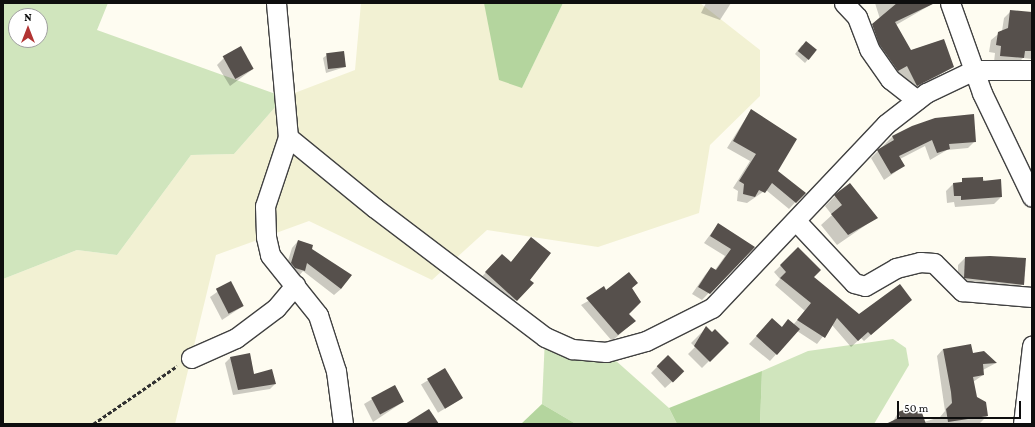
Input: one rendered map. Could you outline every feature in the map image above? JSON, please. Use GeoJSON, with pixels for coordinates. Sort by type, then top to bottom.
{"type":"FeatureCollection","features":[{"type":"Feature","properties":{"kind":"street"},"geometry":{"type":"LineString","coordinates":[[276,3],[288,137],[265,206],[266,237],[270,254],[318,315],[327,336],[336,371],[343,424]]}},
{"type":"Feature","properties":{"kind":"street"},"geometry":{"type":"LineString","coordinates":[[844,3],[857,17],[870,50],[890,79],[917,100]]}},
{"type":"Feature","properties":{"kind":"street"},"geometry":{"type":"LineString","coordinates":[[950,3],[974,70],[1030,186]]}},
{"type":"Feature","properties":{"kind":"street"},"geometry":{"type":"LineString","coordinates":[[288,137],[510,312],[545,337],[572,349],[606,352],[646,341],[712,308],[796,221],[886,124],[917,100],[974,70],[1032,70]]}},
{"type":"Feature","properties":{"kind":"street"},"geometry":{"type":"LineString","coordinates":[[796,221],[854,283],[865,286],[896,268],[927,262],[934,263],[962,290],[1032,297]]}},
{"type":"Feature","properties":{"kind":"street"},"geometry":{"type":"LineString","coordinates":[[191,358],[236,338],[276,308],[295,285]]}},
{"type":"Feature","properties":{"kind":"street"},"geometry":{"type":"LineString","coordinates":[[1023,424],[1032,346]]}},
{"type":"Feature","properties":{"kind":"path"},"geometry":{"type":"LineString","coordinates":[[93,424],[191,358]]}},
{"type":"Feature","properties":{"kind":"green space"},"geometry":{"type":"Polygon","coordinates":[[[3,3],[108,3],[97,30],[284,97],[234,154],[191,155],[117,255],[77,250],[3,279],[3,3]]]}},
{"type":"Feature","properties":{"kind":"green space"},"geometry":{"type":"Polygon","coordinates":[[[361,3],[484,3],[522,88],[563,3],[700,3],[760,50],[760,96],[710,145],[699,213],[598,247],[487,230],[432,280],[309,221],[216,255],[175,424],[3,424],[3,279],[77,250],[117,255],[191,155],[234,154],[284,97],[355,70],[361,3]]]}},
{"type":"Feature","properties":{"kind":"green space"},"geometry":{"type":"Polygon","coordinates":[[[484,3],[563,3],[522,88],[499,80],[484,3]]]}},
{"type":"Feature","properties":{"kind":"green space"},"geometry":{"type":"Polygon","coordinates":[[[545,337],[606,352],[669,408],[677,424],[576,424],[542,404],[545,337]]]}},
{"type":"Feature","properties":{"kind":"green space"},"geometry":{"type":"Polygon","coordinates":[[[893,339],[906,348],[909,365],[874,424],[760,424],[762,371],[808,351],[893,339]]]}},
{"type":"Feature","properties":{"kind":"green space"},"geometry":{"type":"Polygon","coordinates":[[[762,371],[760,424],[677,424],[669,408],[762,371]]]}},
{"type":"Feature","properties":{"kind":"green space"},"geometry":{"type":"Polygon","coordinates":[[[542,404],[576,424],[521,424],[542,404]]]}},
{"type":"Feature","properties":{"kind":"building"},"geometry":{"type":"Polygon","coordinates":[[[897,3],[935,3],[895,22],[911,50],[944,39],[954,67],[917,86],[907,66],[898,71],[879,44],[872,24],[897,3]]]}},
{"type":"Feature","properties":{"kind":"building"},"geometry":{"type":"Polygon","coordinates":[[[1010,10],[1032,12],[1032,51],[1025,51],[1024,58],[1000,56],[1001,46],[996,45],[998,32],[1008,28],[1010,10]]]}},
{"type":"Feature","properties":{"kind":"building"},"geometry":{"type":"Polygon","coordinates":[[[806,41],[817,50],[809,60],[798,51],[806,41]]]}},
{"type":"Feature","properties":{"kind":"building"},"geometry":{"type":"Polygon","coordinates":[[[241,46],[254,69],[235,79],[223,56],[241,46]]]}},
{"type":"Feature","properties":{"kind":"building"},"geometry":{"type":"Polygon","coordinates":[[[344,51],[346,67],[328,69],[326,53],[344,51]]]}},
{"type":"Feature","properties":{"kind":"building"},"geometry":{"type":"Polygon","coordinates":[[[751,109],[797,139],[778,171],[806,193],[796,203],[772,183],[765,193],[759,190],[755,197],[743,194],[744,184],[739,181],[756,154],[733,141],[751,109]]]}},
{"type":"Feature","properties":{"kind":"building"},"geometry":{"type":"Polygon","coordinates":[[[974,114],[976,142],[949,144],[950,149],[937,153],[932,140],[899,156],[905,166],[891,174],[877,150],[894,140],[892,136],[912,126],[935,118],[974,114]]]}},
{"type":"Feature","properties":{"kind":"building"},"geometry":{"type":"Polygon","coordinates":[[[983,177],[983,181],[1001,179],[1002,197],[961,200],[961,196],[954,196],[953,183],[962,182],[962,178],[983,177]]]}},
{"type":"Feature","properties":{"kind":"building"},"geometry":{"type":"Polygon","coordinates":[[[850,183],[878,218],[848,235],[831,214],[842,205],[834,195],[850,183]]]}},
{"type":"Feature","properties":{"kind":"building"},"geometry":{"type":"Polygon","coordinates":[[[718,223],[755,247],[710,294],[698,287],[711,267],[716,270],[731,249],[710,236],[718,223]]]}},
{"type":"Feature","properties":{"kind":"building"},"geometry":{"type":"Polygon","coordinates":[[[531,237],[551,253],[530,280],[534,283],[517,301],[485,272],[502,254],[511,262],[531,237]]]}},
{"type":"Feature","properties":{"kind":"building"},"geometry":{"type":"Polygon","coordinates":[[[298,240],[313,245],[312,249],[352,275],[341,289],[307,263],[305,271],[295,268],[291,263],[298,240]]]}},
{"type":"Feature","properties":{"kind":"building"},"geometry":{"type":"Polygon","coordinates":[[[798,247],[821,270],[814,277],[859,314],[900,284],[912,300],[871,335],[868,332],[858,341],[837,318],[825,338],[797,320],[811,303],[780,278],[786,272],[780,265],[798,247]]]}},
{"type":"Feature","properties":{"kind":"building"},"geometry":{"type":"Polygon","coordinates":[[[990,256],[1026,258],[1024,285],[964,278],[965,257],[990,256]]]}},
{"type":"Feature","properties":{"kind":"building"},"geometry":{"type":"Polygon","coordinates":[[[629,272],[638,283],[632,288],[641,302],[629,314],[636,321],[618,335],[586,298],[604,286],[606,290],[629,272]]]}},
{"type":"Feature","properties":{"kind":"building"},"geometry":{"type":"Polygon","coordinates":[[[231,281],[244,306],[229,314],[216,289],[231,281]]]}},
{"type":"Feature","properties":{"kind":"building"},"geometry":{"type":"Polygon","coordinates":[[[772,318],[782,327],[788,319],[800,329],[777,355],[756,336],[772,318]]]}},
{"type":"Feature","properties":{"kind":"building"},"geometry":{"type":"Polygon","coordinates":[[[706,326],[712,332],[715,329],[729,343],[710,362],[694,346],[706,326]]]}},
{"type":"Feature","properties":{"kind":"building"},"geometry":{"type":"Polygon","coordinates":[[[971,344],[973,353],[984,351],[997,363],[983,364],[984,375],[973,377],[977,397],[986,402],[988,416],[948,422],[946,409],[952,403],[943,349],[971,344]]]}},
{"type":"Feature","properties":{"kind":"building"},"geometry":{"type":"Polygon","coordinates":[[[250,353],[254,374],[272,369],[276,384],[238,390],[230,357],[250,353]]]}},
{"type":"Feature","properties":{"kind":"building"},"geometry":{"type":"Polygon","coordinates":[[[668,355],[684,371],[673,383],[657,366],[668,355]]]}},
{"type":"Feature","properties":{"kind":"building"},"geometry":{"type":"Polygon","coordinates":[[[445,368],[463,398],[445,409],[427,379],[445,368]]]}},
{"type":"Feature","properties":{"kind":"building"},"geometry":{"type":"Polygon","coordinates":[[[395,385],[404,402],[380,414],[371,398],[395,385]]]}},
{"type":"Feature","properties":{"kind":"building"},"geometry":{"type":"Polygon","coordinates":[[[909,408],[912,413],[921,410],[926,424],[886,424],[900,417],[898,412],[909,408]]]}},
{"type":"Feature","properties":{"kind":"building"},"geometry":{"type":"Polygon","coordinates":[[[429,409],[439,424],[405,424],[429,409]]]}}]}
